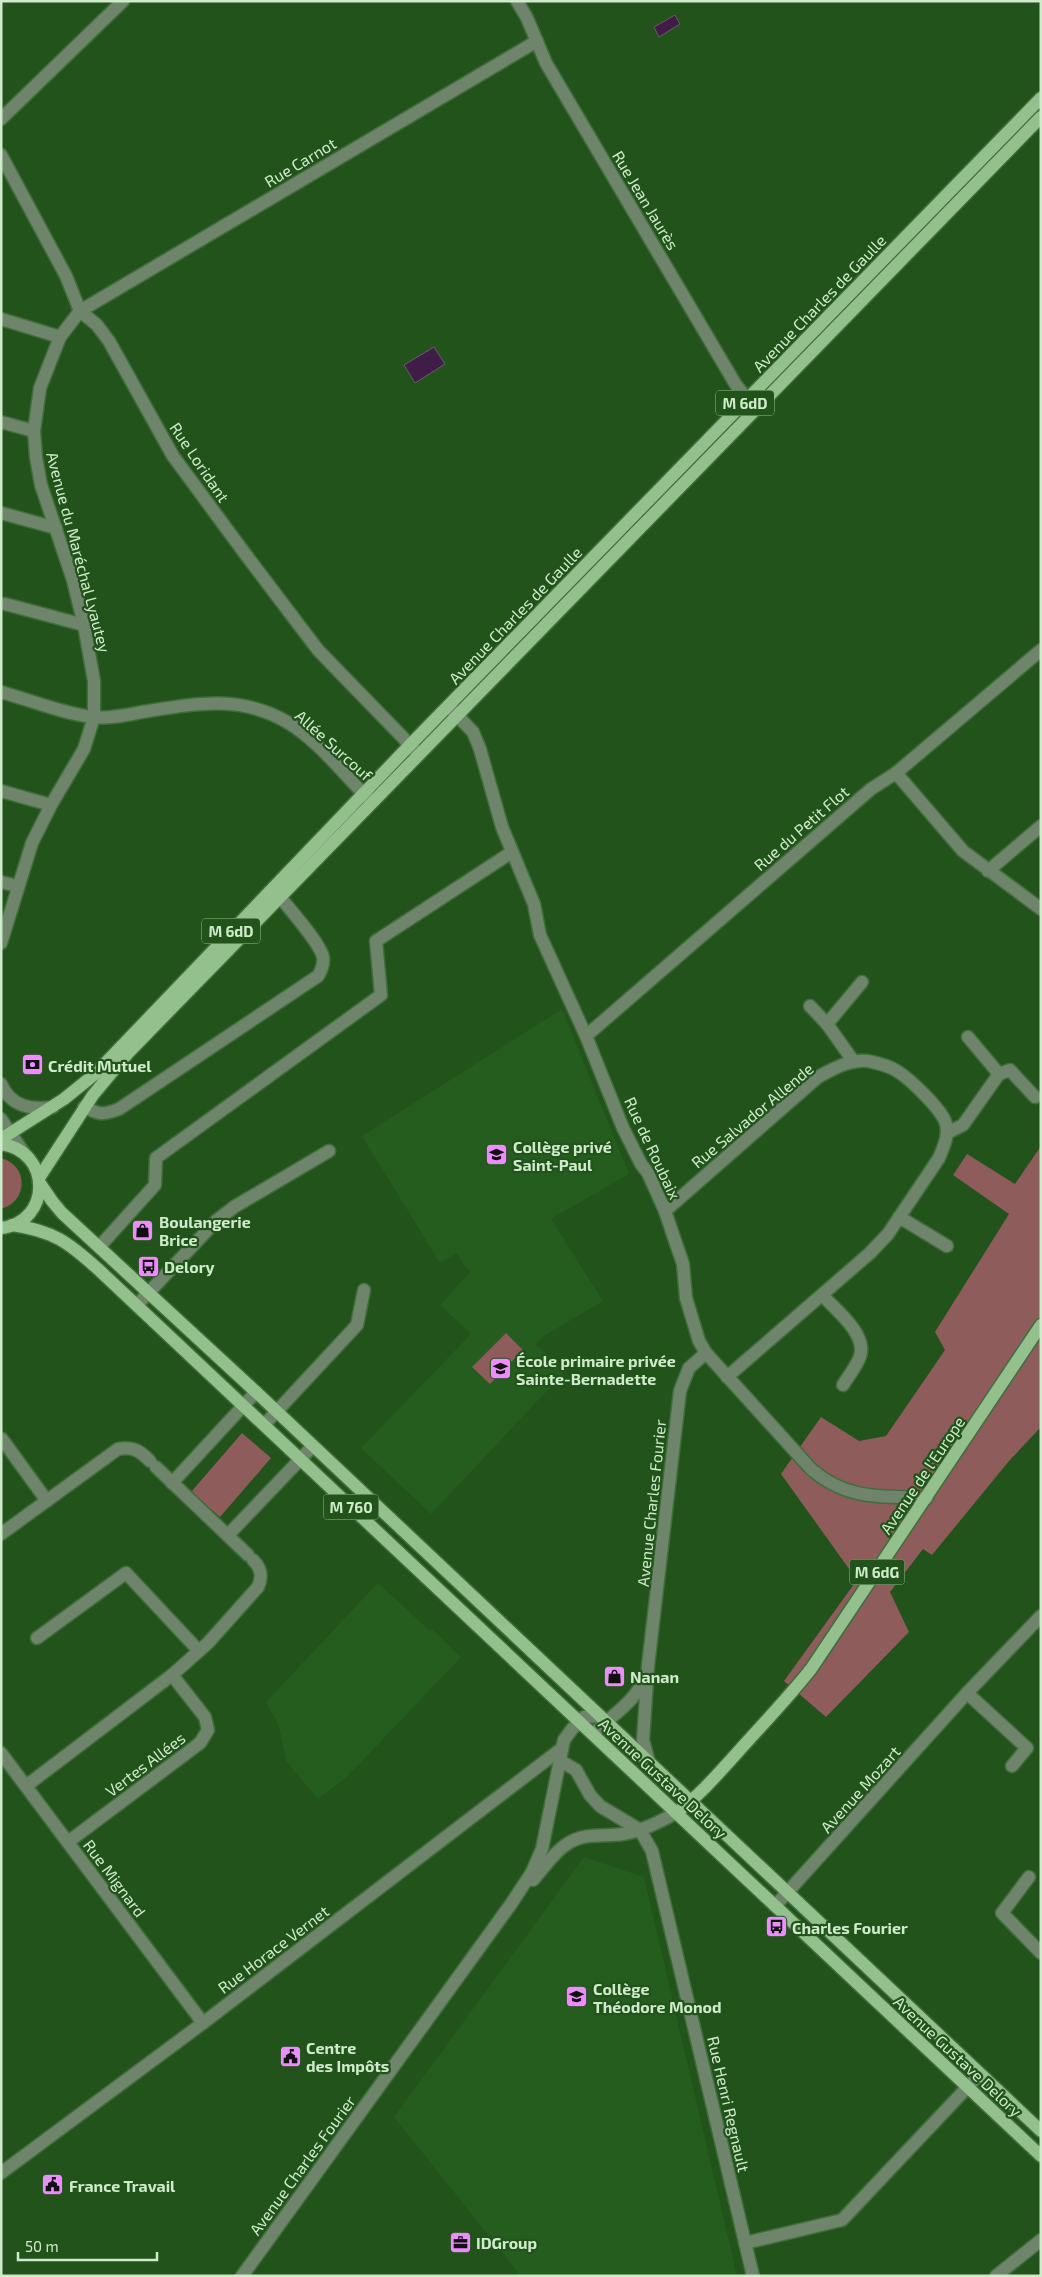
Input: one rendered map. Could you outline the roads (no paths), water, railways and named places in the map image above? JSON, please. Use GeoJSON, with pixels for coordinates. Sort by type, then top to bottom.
{"type":"FeatureCollection","features":[{"type":"Feature","properties":{"kind":"main road","name":"Avenue Charles de Gaulle"},"geometry":{"type":"LineString","coordinates":[[4,1139],[53,1107],[95,1074],[363,793],[1041,98]]}},
{"type":"Feature","properties":{"kind":"main road","name":"Avenue Charles de Gaulle"},"geometry":{"type":"LineString","coordinates":[[7,1226],[24,1218],[33,1208],[38,1196],[39,1180],[84,1108],[103,1082],[130,1052],[1041,118]]}},
{"type":"Feature","properties":{"kind":"main road","name":"Avenue Gustave Delory"},"geometry":{"type":"LineString","coordinates":[[4,1139],[33,1162],[39,1180],[56,1207],[277,1411],[1041,2131]]}},
{"type":"Feature","properties":{"kind":"main road","name":"Avenue Gustave Delory"},"geometry":{"type":"LineString","coordinates":[[7,1226],[42,1231],[61,1239],[81,1254],[1041,2156]]}},
{"type":"Feature","properties":{"kind":"main road","name":"Avenue de l'Europe"},"geometry":{"type":"LineString","coordinates":[[691,1801],[784,1701],[811,1668],[927,1498],[1041,1325]]}},
{"type":"Feature","properties":{"kind":"main road","name":"Avenue Charles Fourier"},"geometry":{"type":"LineString","coordinates":[[676,1813],[691,1801]]}},
{"type":"Feature","properties":{"kind":"street"},"geometry":{"type":"LineString","coordinates":[[1,120],[123,1]]}},
{"type":"Feature","properties":{"kind":"street","name":"Rue Jean Jaurès"},"geometry":{"type":"LineString","coordinates":[[517,1],[552,72],[747,400],[756,410]]}},
{"type":"Feature","properties":{"kind":"street","name":"Rue Carnot"},"geometry":{"type":"LineString","coordinates":[[80,311],[537,41]]}},
{"type":"Feature","properties":{"kind":"street","name":"Rue Loridant"},"geometry":{"type":"LineString","coordinates":[[1,155],[66,276],[80,311],[97,325],[109,341],[172,456],[308,637],[328,661],[420,756]]}},
{"type":"Feature","properties":{"kind":"street","name":"Avenue du Maréchal Lyautey"},"geometry":{"type":"LineString","coordinates":[[1,943],[26,857],[51,805],[84,750],[94,718],[94,681],[84,625],[38,471],[34,431],[40,388],[60,337],[80,311]]}},
{"type":"Feature","properties":{"kind":"street"},"geometry":{"type":"LineString","coordinates":[[1,318],[60,337]]}},
{"type":"Feature","properties":{"kind":"street"},"geometry":{"type":"LineString","coordinates":[[1,422],[34,431]]}},
{"type":"Feature","properties":{"kind":"street"},"geometry":{"type":"LineString","coordinates":[[1,513],[56,528]]}},
{"type":"Feature","properties":{"kind":"street"},"geometry":{"type":"LineString","coordinates":[[6,604],[84,625]]}},
{"type":"Feature","properties":{"kind":"street","name":"Rue du Petit Flot"},"geometry":{"type":"LineString","coordinates":[[586,1036],[864,795],[896,773],[1041,650]]}},
{"type":"Feature","properties":{"kind":"street"},"geometry":{"type":"LineString","coordinates":[[1,692],[94,718]]}},
{"type":"Feature","properties":{"kind":"street","name":"Allée Surcouf"},"geometry":{"type":"LineString","coordinates":[[94,718],[192,704],[223,702],[251,706],[277,716],[297,729],[374,803]]}},
{"type":"Feature","properties":{"kind":"street","name":"Rue de Roubaix"},"geometry":{"type":"LineString","coordinates":[[448,706],[473,732],[480,749],[502,827],[534,904],[540,935],[586,1036],[623,1128],[633,1150],[648,1173],[665,1211],[683,1264],[686,1298],[694,1328],[706,1353],[812,1470],[824,1480],[846,1492],[858,1495],[927,1498]]}},
{"type":"Feature","properties":{"kind":"street"},"geometry":{"type":"LineString","coordinates":[[896,773],[963,851],[1041,909]]}},
{"type":"Feature","properties":{"kind":"street"},"geometry":{"type":"LineString","coordinates":[[1,791],[51,805]]}},
{"type":"Feature","properties":{"kind":"street"},"geometry":{"type":"LineString","coordinates":[[988,871],[1041,826]]}},
{"type":"Feature","properties":{"kind":"street"},"geometry":{"type":"LineString","coordinates":[[100,1246],[155,1185],[156,1158],[381,995],[376,941],[512,852]]}},
{"type":"Feature","properties":{"kind":"street"},"geometry":{"type":"LineString","coordinates":[[1,882],[17,886]]}},
{"type":"Feature","properties":{"kind":"street"},"geometry":{"type":"LineString","coordinates":[[84,1108],[98,1114],[106,1114],[119,1109],[318,976],[322,970],[323,956],[301,923],[281,898]]}},
{"type":"Feature","properties":{"kind":"street"},"geometry":{"type":"LineString","coordinates":[[826,1024],[862,982]]}},
{"type":"Feature","properties":{"kind":"street"},"geometry":{"type":"LineString","coordinates":[[810,1006],[854,1062]]}},
{"type":"Feature","properties":{"kind":"street"},"geometry":{"type":"LineString","coordinates":[[968,1037],[999,1074]]}},
{"type":"Feature","properties":{"kind":"street","name":"Rue Salvador Allende"},"geometry":{"type":"LineString","coordinates":[[665,1211],[818,1078],[842,1065],[854,1062],[879,1064],[898,1072],[938,1111],[945,1121],[947,1133]]}},
{"type":"Feature","properties":{"kind":"street"},"geometry":{"type":"LineString","coordinates":[[727,1377],[870,1253],[899,1217],[939,1158],[947,1133],[963,1125],[999,1074],[1010,1070],[1035,1097]]}},
{"type":"Feature","properties":{"kind":"street"},"geometry":{"type":"LineString","coordinates":[[1,1084],[9,1097],[17,1104],[36,1109],[53,1107]]}},
{"type":"Feature","properties":{"kind":"street"},"geometry":{"type":"LineString","coordinates":[[1,1119],[4,1139]]}},
{"type":"Feature","properties":{"kind":"street"},"geometry":{"type":"LineString","coordinates":[[137,1305],[216,1221],[234,1207],[329,1151]]}},
{"type":"Feature","properties":{"kind":"street"},"geometry":{"type":"LineString","coordinates":[[899,1217],[947,1246]]}},
{"type":"Feature","properties":{"kind":"street"},"geometry":{"type":"LineString","coordinates":[[264,1424],[357,1325],[364,1290]]}},
{"type":"Feature","properties":{"kind":"street"},"geometry":{"type":"LineString","coordinates":[[822,1295],[857,1333],[862,1345],[860,1357],[842,1385]]}},
{"type":"Feature","properties":{"kind":"street","name":"Avenue Charles Fourier"},"geometry":{"type":"LineString","coordinates":[[649,1762],[644,1740],[648,1666],[680,1390],[689,1368],[706,1353]]}},
{"type":"Feature","properties":{"kind":"street"},"geometry":{"type":"LineString","coordinates":[[172,1482],[256,1392]]}},
{"type":"Feature","properties":{"kind":"street"},"geometry":{"type":"LineString","coordinates":[[1,1439],[47,1501]]}},
{"type":"Feature","properties":{"kind":"street"},"geometry":{"type":"LineString","coordinates":[[228,1535],[313,1446]]}},
{"type":"Feature","properties":{"kind":"street"},"geometry":{"type":"LineString","coordinates":[[1,1534],[118,1450],[135,1449],[228,1535],[260,1569],[261,1581],[258,1587],[199,1651],[172,1676],[26,1786]]}},
{"type":"Feature","properties":{"kind":"street"},"geometry":{"type":"LineString","coordinates":[[37,1638],[126,1573],[199,1651]]}},
{"type":"Feature","properties":{"kind":"street","name":"Avenue Mozart"},"geometry":{"type":"LineString","coordinates":[[775,1906],[968,1693],[1041,1616]]}},
{"type":"Feature","properties":{"kind":"street","name":"Avenue Charles Fourier"},"geometry":{"type":"LineString","coordinates":[[593,1734],[603,1719],[624,1708],[636,1694],[648,1666]]}},
{"type":"Feature","properties":{"kind":"street","name":"Vertes Allées"},"geometry":{"type":"LineString","coordinates":[[68,1842],[200,1743],[208,1730],[205,1717],[172,1676]]}},
{"type":"Feature","properties":{"kind":"street"},"geometry":{"type":"LineString","coordinates":[[968,1693],[1027,1748],[1012,1766]]}},
{"type":"Feature","properties":{"kind":"street","name":"Avenue Charles Fourier"},"geometry":{"type":"LineString","coordinates":[[242,2276],[512,1904],[532,1872],[542,1848],[560,1754],[566,1736],[578,1721],[588,1715],[603,1719]]}},
{"type":"Feature","properties":{"kind":"street","name":"Rue Mignard"},"geometry":{"type":"LineString","coordinates":[[1,1753],[203,2023]]}},
{"type":"Feature","properties":{"kind":"street"},"geometry":{"type":"LineString","coordinates":[[560,1754],[576,1770],[590,1794],[600,1806],[640,1830]]}},
{"type":"Feature","properties":{"kind":"street","name":"Rue Horace Vernet"},"geometry":{"type":"LineString","coordinates":[[1,2173],[560,1754]]}},
{"type":"Feature","properties":{"kind":"street","name":"Avenue Charles Fourier"},"geometry":{"type":"LineString","coordinates":[[512,1904],[558,1852],[569,1843],[586,1836],[614,1835],[640,1830],[676,1813]]}},
{"type":"Feature","properties":{"kind":"street","name":"Rue Henri Regnault"},"geometry":{"type":"LineString","coordinates":[[640,1830],[654,1858],[753,2276]]}},
{"type":"Feature","properties":{"kind":"street"},"geometry":{"type":"LineString","coordinates":[[1029,1877],[1002,1913],[1041,1953]]}},
{"type":"Feature","properties":{"kind":"street"},"geometry":{"type":"LineString","coordinates":[[745,2243],[842,2220],[980,2074]]}},
{"type":"Feature","properties":{"kind":"street"},"geometry":{"type":"LineString","coordinates":[[996,2276],[1041,2240]]}},
{"type":"Feature","properties":{"kind":"place","name":"Crédit Mutuel"},"geometry":{"type":"Point","coordinates":[32,1065]}},
{"type":"Feature","properties":{"kind":"place","name":"Collège privé Saint-Paul"},"geometry":{"type":"Point","coordinates":[497,1155]}},
{"type":"Feature","properties":{"kind":"place","name":"Boulangerie Brice"},"geometry":{"type":"Point","coordinates":[143,1230]}},
{"type":"Feature","properties":{"kind":"place","name":"Delory"},"geometry":{"type":"Point","coordinates":[148,1266]}},
{"type":"Feature","properties":{"kind":"place","name":"École primaire privée Sainte-Bernadette"},"geometry":{"type":"Point","coordinates":[500,1369]}},
{"type":"Feature","properties":{"kind":"place","name":"Nanan"},"geometry":{"type":"Point","coordinates":[614,1676]}},
{"type":"Feature","properties":{"kind":"place","name":"Charles Fourier"},"geometry":{"type":"Point","coordinates":[776,1927]}},
{"type":"Feature","properties":{"kind":"place","name":"Collège Théodore Monod"},"geometry":{"type":"Point","coordinates":[577,1997]}},
{"type":"Feature","properties":{"kind":"place","name":"Centre des Impôts"},"geometry":{"type":"Point","coordinates":[290,2056]}},
{"type":"Feature","properties":{"kind":"place","name":"France Travail"},"geometry":{"type":"Point","coordinates":[53,2185]}},
{"type":"Feature","properties":{"kind":"place","name":"IDGroup"},"geometry":{"type":"Point","coordinates":[460,2242]}}]}
